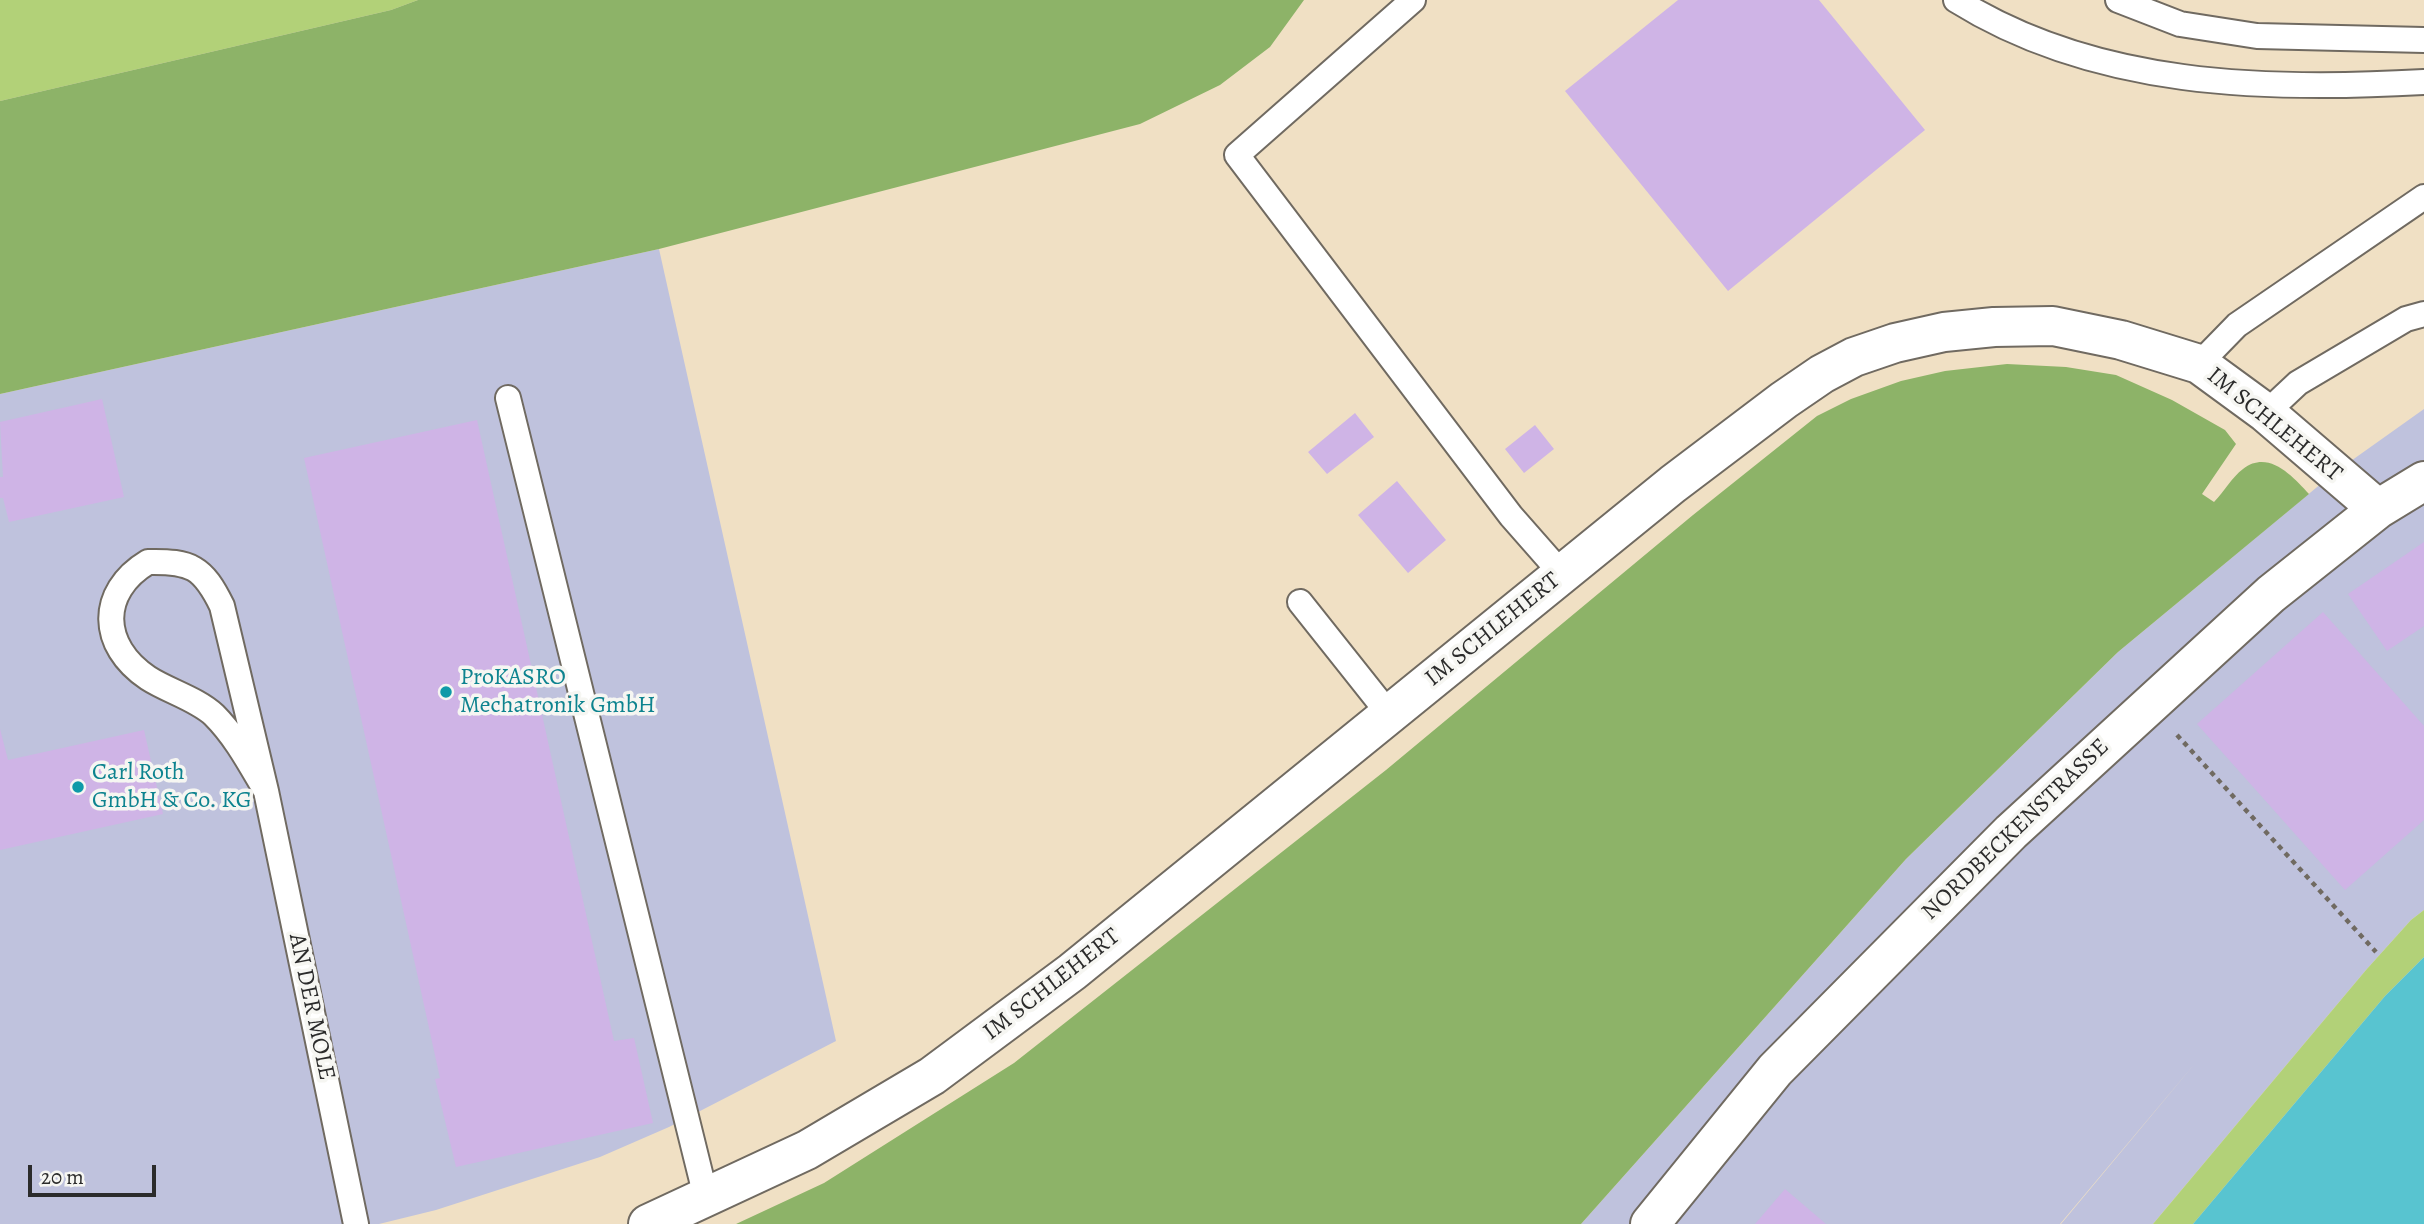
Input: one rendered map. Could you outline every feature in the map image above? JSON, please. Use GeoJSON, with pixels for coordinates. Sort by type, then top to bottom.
{"type":"FeatureCollection","features":[{"type":"Feature","properties":{"kind":"street","name":"IM SCHLEHERT"},"geometry":{"type":"LineString","coordinates":[[648,1224],[807,1150],[932,1076],[1072,972],[1673,484],[1822,374],[1854,357],[1895,343],[1944,332],[2053,326],[2122,340],[2199,364],[2266,414],[2378,509]]}},
{"type":"Feature","properties":{"kind":"street","name":"NORDBECKENSTRASSE"},"geometry":{"type":"LineString","coordinates":[[1650,1224],[1775,1070],[2011,832],[2271,594],[2378,509],[2424,481]]}},
{"type":"Feature","properties":{"kind":"lane"},"geometry":{"type":"LineString","coordinates":[[1413,0],[1237,155],[1511,516],[1562,574]]}},
{"type":"Feature","properties":{"kind":"lane"},"geometry":{"type":"LineString","coordinates":[[1956,0],[1996,25],[2127,69],[2261,87],[2424,82]]}},
{"type":"Feature","properties":{"kind":"lane"},"geometry":{"type":"LineString","coordinates":[[2118,0],[2180,24],[2257,36],[2424,40]]}},
{"type":"Feature","properties":{"kind":"lane"},"geometry":{"type":"LineString","coordinates":[[2199,364],[2237,325],[2424,197]]}},
{"type":"Feature","properties":{"kind":"lane"},"geometry":{"type":"LineString","coordinates":[[2266,414],[2298,383],[2406,319],[2424,314]]}},
{"type":"Feature","properties":{"kind":"lane"},"geometry":{"type":"LineString","coordinates":[[508,398],[706,1197]]}},
{"type":"Feature","properties":{"kind":"lane","name":"AN DER MOLE"},"geometry":{"type":"LineString","coordinates":[[266,791],[240,747],[212,713],[146,677],[117,646],[109,614],[120,584],[148,562],[188,565],[209,580],[222,606],[266,791],[356,1224]]}},
{"type":"Feature","properties":{"kind":"lane"},"geometry":{"type":"LineString","coordinates":[[1300,602],[1389,714]]}},
{"type":"Feature","properties":{"kind":"path"},"geometry":{"type":"LineString","coordinates":[[2148,704],[2376,952]]}},
{"type":"Feature","properties":{"kind":"shaded area"},"geometry":{"type":"Polygon","coordinates":[[[659,249],[836,1041],[669,1127],[600,1157],[436,1210],[379,1224],[0,1224],[0,394],[659,249]]]}},
{"type":"Feature","properties":{"kind":"shaded area"},"geometry":{"type":"Polygon","coordinates":[[[2424,409],[2424,910],[2411,920],[2366,970],[2153,1224],[2061,1224],[2197,1061],[2060,1224],[1581,1224],[1906,859],[2118,652],[2334,473],[2424,409]]]}},
{"type":"Feature","properties":{"kind":"green space"},"geometry":{"type":"Polygon","coordinates":[[[0,0],[418,0],[391,10],[0,101],[0,0]]]}},
{"type":"Feature","properties":{"kind":"green space"},"geometry":{"type":"Polygon","coordinates":[[[418,0],[1304,0],[1270,47],[1220,85],[1140,124],[659,249],[0,394],[0,101],[391,10],[418,0]]]}},
{"type":"Feature","properties":{"kind":"green space"},"geometry":{"type":"Polygon","coordinates":[[[2007,364],[2066,367],[2116,375],[2172,400],[2225,430],[2236,444],[2202,494],[2214,502],[2239,472],[2262,462],[2288,473],[2309,494],[2118,652],[1906,859],[1581,1224],[736,1224],[824,1183],[1014,1063],[1386,770],[1693,515],[1817,416],[1851,399],[1901,381],[1945,371],[2007,364]]]}},
{"type":"Feature","properties":{"kind":"green space"},"geometry":{"type":"Polygon","coordinates":[[[2424,910],[2424,957],[2385,996],[2193,1224],[2153,1224],[2366,970],[2411,920],[2424,910]]]}},
{"type":"Feature","properties":{"kind":"water"},"geometry":{"type":"Polygon","coordinates":[[[2424,957],[2424,1224],[2193,1224],[2385,996],[2424,957]]]}},
{"type":"Feature","properties":{"kind":"building"},"geometry":{"type":"Polygon","coordinates":[[[1678,0],[1819,0],[1925,130],[1728,291],[1565,91],[1678,0]]]}},
{"type":"Feature","properties":{"kind":"building"},"geometry":{"type":"Polygon","coordinates":[[[102,399],[124,497],[9,522],[3,498],[0,498],[0,477],[3,477],[0,422],[102,399]]]}},
{"type":"Feature","properties":{"kind":"building"},"geometry":{"type":"Polygon","coordinates":[[[1355,413],[1374,437],[1327,474],[1308,452],[1355,413]]]}},
{"type":"Feature","properties":{"kind":"building","name":"ProKASRO Mechatronik GmbH"},"geometry":{"type":"Polygon","coordinates":[[[477,420],[614,1041],[634,1038],[653,1123],[456,1167],[435,1079],[440,1078],[304,458],[477,420]]]}},
{"type":"Feature","properties":{"kind":"building"},"geometry":{"type":"Polygon","coordinates":[[[1535,425],[1554,449],[1524,473],[1505,449],[1535,425]]]}},
{"type":"Feature","properties":{"kind":"building"},"geometry":{"type":"Polygon","coordinates":[[[1397,481],[1446,540],[1408,573],[1358,515],[1397,481]]]}},
{"type":"Feature","properties":{"kind":"building"},"geometry":{"type":"Polygon","coordinates":[[[2424,542],[2424,626],[2387,651],[2348,594],[2424,542]]]}},
{"type":"Feature","properties":{"kind":"building"},"geometry":{"type":"Polygon","coordinates":[[[2323,612],[2424,726],[2424,820],[2345,890],[2197,724],[2323,612]]]}},
{"type":"Feature","properties":{"kind":"building","name":"Carl Roth GmbH & Co. KG"},"geometry":{"type":"Polygon","coordinates":[[[0,729],[8,760],[144,730],[163,814],[0,850],[0,729]]]}},
{"type":"Feature","properties":{"kind":"building"},"geometry":{"type":"Polygon","coordinates":[[[1785,1189],[1826,1224],[1755,1224],[1785,1189]]]}},
{"type":"Feature","properties":{"kind":"place","name":"ProKASRO Mechatronik GmbH"},"geometry":{"type":"Point","coordinates":[446,692]}},
{"type":"Feature","properties":{"kind":"place","name":"Carl Roth GmbH & Co. KG"},"geometry":{"type":"Point","coordinates":[78,787]}}]}
